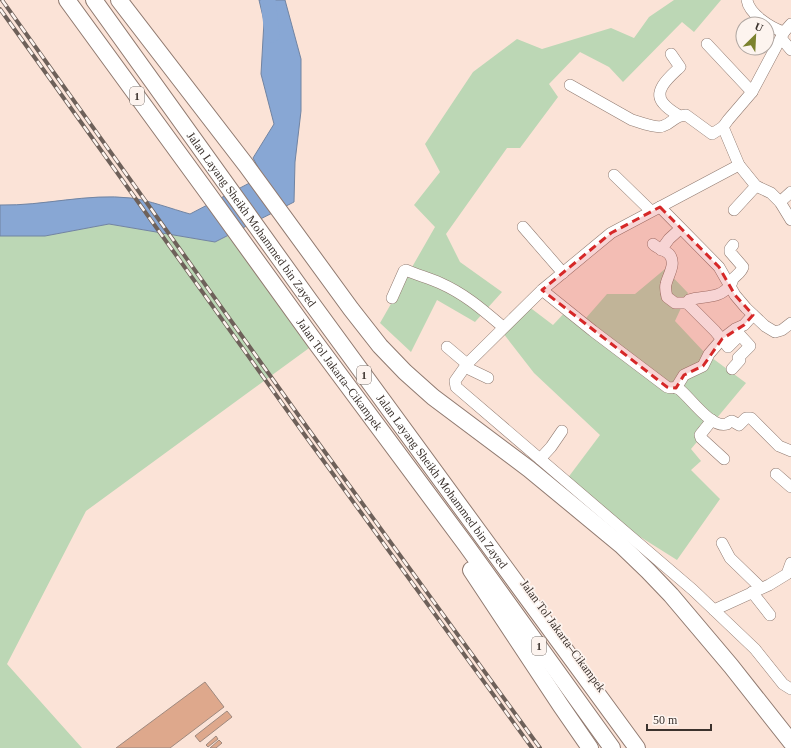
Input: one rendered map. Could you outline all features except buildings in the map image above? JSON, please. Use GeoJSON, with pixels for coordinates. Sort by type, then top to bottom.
{"type":"FeatureCollection","features":[{"type":"Feature","properties":{"kind":"highway","name":"Jalan Tol Jakarta–Cikampek"},"geometry":{"type":"LineString","coordinates":[[67,0],[316,344],[466,545],[612,748]]}},
{"type":"Feature","properties":{"kind":"highway","name":"Jalan Layang Sheikh Mohammed bin Zayed"},"geometry":{"type":"LineString","coordinates":[[84,0],[622,748]]}},
{"type":"Feature","properties":{"kind":"highway","name":"Jalan Layang Sheikh Mohammed bin Zayed"},"geometry":{"type":"LineString","coordinates":[[94,0],[301,289],[637,748]]}},
{"type":"Feature","properties":{"kind":"highway","name":"Jalan Tol Jakarta–Cikampek"},"geometry":{"type":"LineString","coordinates":[[103,0],[227,173],[349,338],[643,748]]}},
{"type":"Feature","properties":{"kind":"highway"},"geometry":{"type":"LineString","coordinates":[[119,0],[246,165],[300,237],[351,309],[380,346],[432,397],[529,470],[620,544],[671,595],[731,666],[791,742]]}},
{"type":"Feature","properties":{"kind":"highway"},"geometry":{"type":"LineString","coordinates":[[466,545],[471,569],[590,748]]}},
{"type":"Feature","properties":{"kind":"street"},"geometry":{"type":"LineString","coordinates":[[747,0],[750,10],[770,26],[785,31]]}},
{"type":"Feature","properties":{"kind":"street"},"geometry":{"type":"LineString","coordinates":[[785,31],[791,50]]}},
{"type":"Feature","properties":{"kind":"street"},"geometry":{"type":"LineString","coordinates":[[570,85],[632,120],[664,126],[678,115],[686,115],[712,134],[723,127],[752,92],[785,31]]}},
{"type":"Feature","properties":{"kind":"street"},"geometry":{"type":"LineString","coordinates":[[707,44],[752,92]]}},
{"type":"Feature","properties":{"kind":"street"},"geometry":{"type":"LineString","coordinates":[[671,54],[680,67],[662,87],[660,95],[662,102],[678,115]]}},
{"type":"Feature","properties":{"kind":"street"},"geometry":{"type":"LineString","coordinates":[[723,127],[739,165],[756,186],[771,193],[780,202],[791,220]]}},
{"type":"Feature","properties":{"kind":"street"},"geometry":{"type":"LineString","coordinates":[[739,165],[611,233],[542,290],[503,327],[454,381],[456,386],[693,590],[755,649],[783,684],[791,689]]}},
{"type":"Feature","properties":{"kind":"street"},"geometry":{"type":"LineString","coordinates":[[614,175],[680,229],[716,264],[724,274],[735,295],[765,326],[775,332],[782,330],[791,323]]}},
{"type":"Feature","properties":{"kind":"street"},"geometry":{"type":"LineString","coordinates":[[734,210],[756,186]]}},
{"type":"Feature","properties":{"kind":"street"},"geometry":{"type":"LineString","coordinates":[[780,202],[791,192]]}},
{"type":"Feature","properties":{"kind":"street"},"geometry":{"type":"LineString","coordinates":[[523,227],[563,273]]}},
{"type":"Feature","properties":{"kind":"street"},"geometry":{"type":"LineString","coordinates":[[680,229],[657,247],[669,254],[672,259],[671,271],[666,284],[667,296],[675,303],[687,303],[689,300],[699,297],[708,298],[716,296],[730,286],[734,278],[741,272],[743,267],[730,252],[733,245]]}},
{"type":"Feature","properties":{"kind":"street"},"geometry":{"type":"LineString","coordinates":[[392,298],[404,271],[406,270],[440,282],[468,298],[503,327]]}},
{"type":"Feature","properties":{"kind":"street"},"geometry":{"type":"LineString","coordinates":[[542,290],[593,331],[669,388],[676,388],[712,420],[722,424],[732,420],[739,425],[746,418],[751,418],[779,446],[791,451]]}},
{"type":"Feature","properties":{"kind":"street"},"geometry":{"type":"LineString","coordinates":[[687,303],[728,347],[740,335],[750,346],[738,358],[740,360],[732,369]]}},
{"type":"Feature","properties":{"kind":"street"},"geometry":{"type":"LineString","coordinates":[[676,388],[684,375],[703,366],[709,354],[722,339],[735,329],[744,325],[753,315]]}},
{"type":"Feature","properties":{"kind":"street"},"geometry":{"type":"LineString","coordinates":[[447,347],[466,366],[488,378]]}},
{"type":"Feature","properties":{"kind":"street"},"geometry":{"type":"LineString","coordinates":[[712,420],[700,435],[701,438],[724,459]]}},
{"type":"Feature","properties":{"kind":"street"},"geometry":{"type":"LineString","coordinates":[[540,459],[551,447],[562,431]]}},
{"type":"Feature","properties":{"kind":"street"},"geometry":{"type":"LineString","coordinates":[[776,474],[791,487]]}},
{"type":"Feature","properties":{"kind":"street"},"geometry":{"type":"LineString","coordinates":[[722,543],[730,558],[756,590],[770,615]]}},
{"type":"Feature","properties":{"kind":"street"},"geometry":{"type":"LineString","coordinates":[[714,610],[789,576],[791,563]]}},
{"type":"Feature","properties":{"kind":"highlighted area"},"geometry":{"type":"Polygon","coordinates":[[[660,207],[719,267],[735,295],[753,315],[744,325],[722,339],[703,366],[684,375],[676,388],[667,387],[542,290],[611,233],[660,207]]]}},
{"type":"Feature","properties":{"kind":"green space"},"geometry":{"type":"Polygon","coordinates":[[[674,0],[721,0],[694,32],[682,22],[623,82],[609,67],[580,52],[549,84],[558,97],[520,148],[507,148],[446,234],[460,262],[502,292],[475,322],[437,300],[411,352],[380,323],[435,227],[414,205],[440,172],[425,144],[473,72],[517,39],[542,49],[611,28],[634,38],[649,17],[674,0]]]}},
{"type":"Feature","properties":{"kind":"green space"},"geometry":{"type":"Polygon","coordinates":[[[109,224],[215,242],[236,232],[316,343],[86,511],[7,664],[82,748],[0,748],[0,236],[45,236],[109,224]]]}},
{"type":"Feature","properties":{"kind":"green space"},"geometry":{"type":"Polygon","coordinates":[[[665,269],[688,293],[675,321],[704,352],[746,383],[691,449],[701,461],[691,470],[720,499],[677,560],[561,487],[600,435],[534,373],[503,333],[528,306],[553,325],[568,309],[586,318],[607,294],[635,294],[665,269]]]}},
{"type":"Feature","properties":{"kind":"water"},"geometry":{"type":"Polygon","coordinates":[[[259,0],[285,0],[301,59],[301,111],[295,162],[294,202],[215,242],[109,224],[45,236],[0,236],[0,205],[33,204],[82,198],[115,197],[145,201],[190,214],[263,176],[253,158],[274,124],[261,74],[264,21],[259,0]]]}},
{"type":"Feature","properties":{"kind":"waterway"},"geometry":{"type":"LineString","coordinates":[[268,0],[272,35]]}},
{"type":"Feature","properties":{"kind":"railway"},"geometry":{"type":"LineString","coordinates":[[2,0],[309,430],[540,748]]}},
{"type":"Feature","properties":{"kind":"railway"},"geometry":{"type":"LineString","coordinates":[[0,9],[304,434],[532,748]]}}]}
